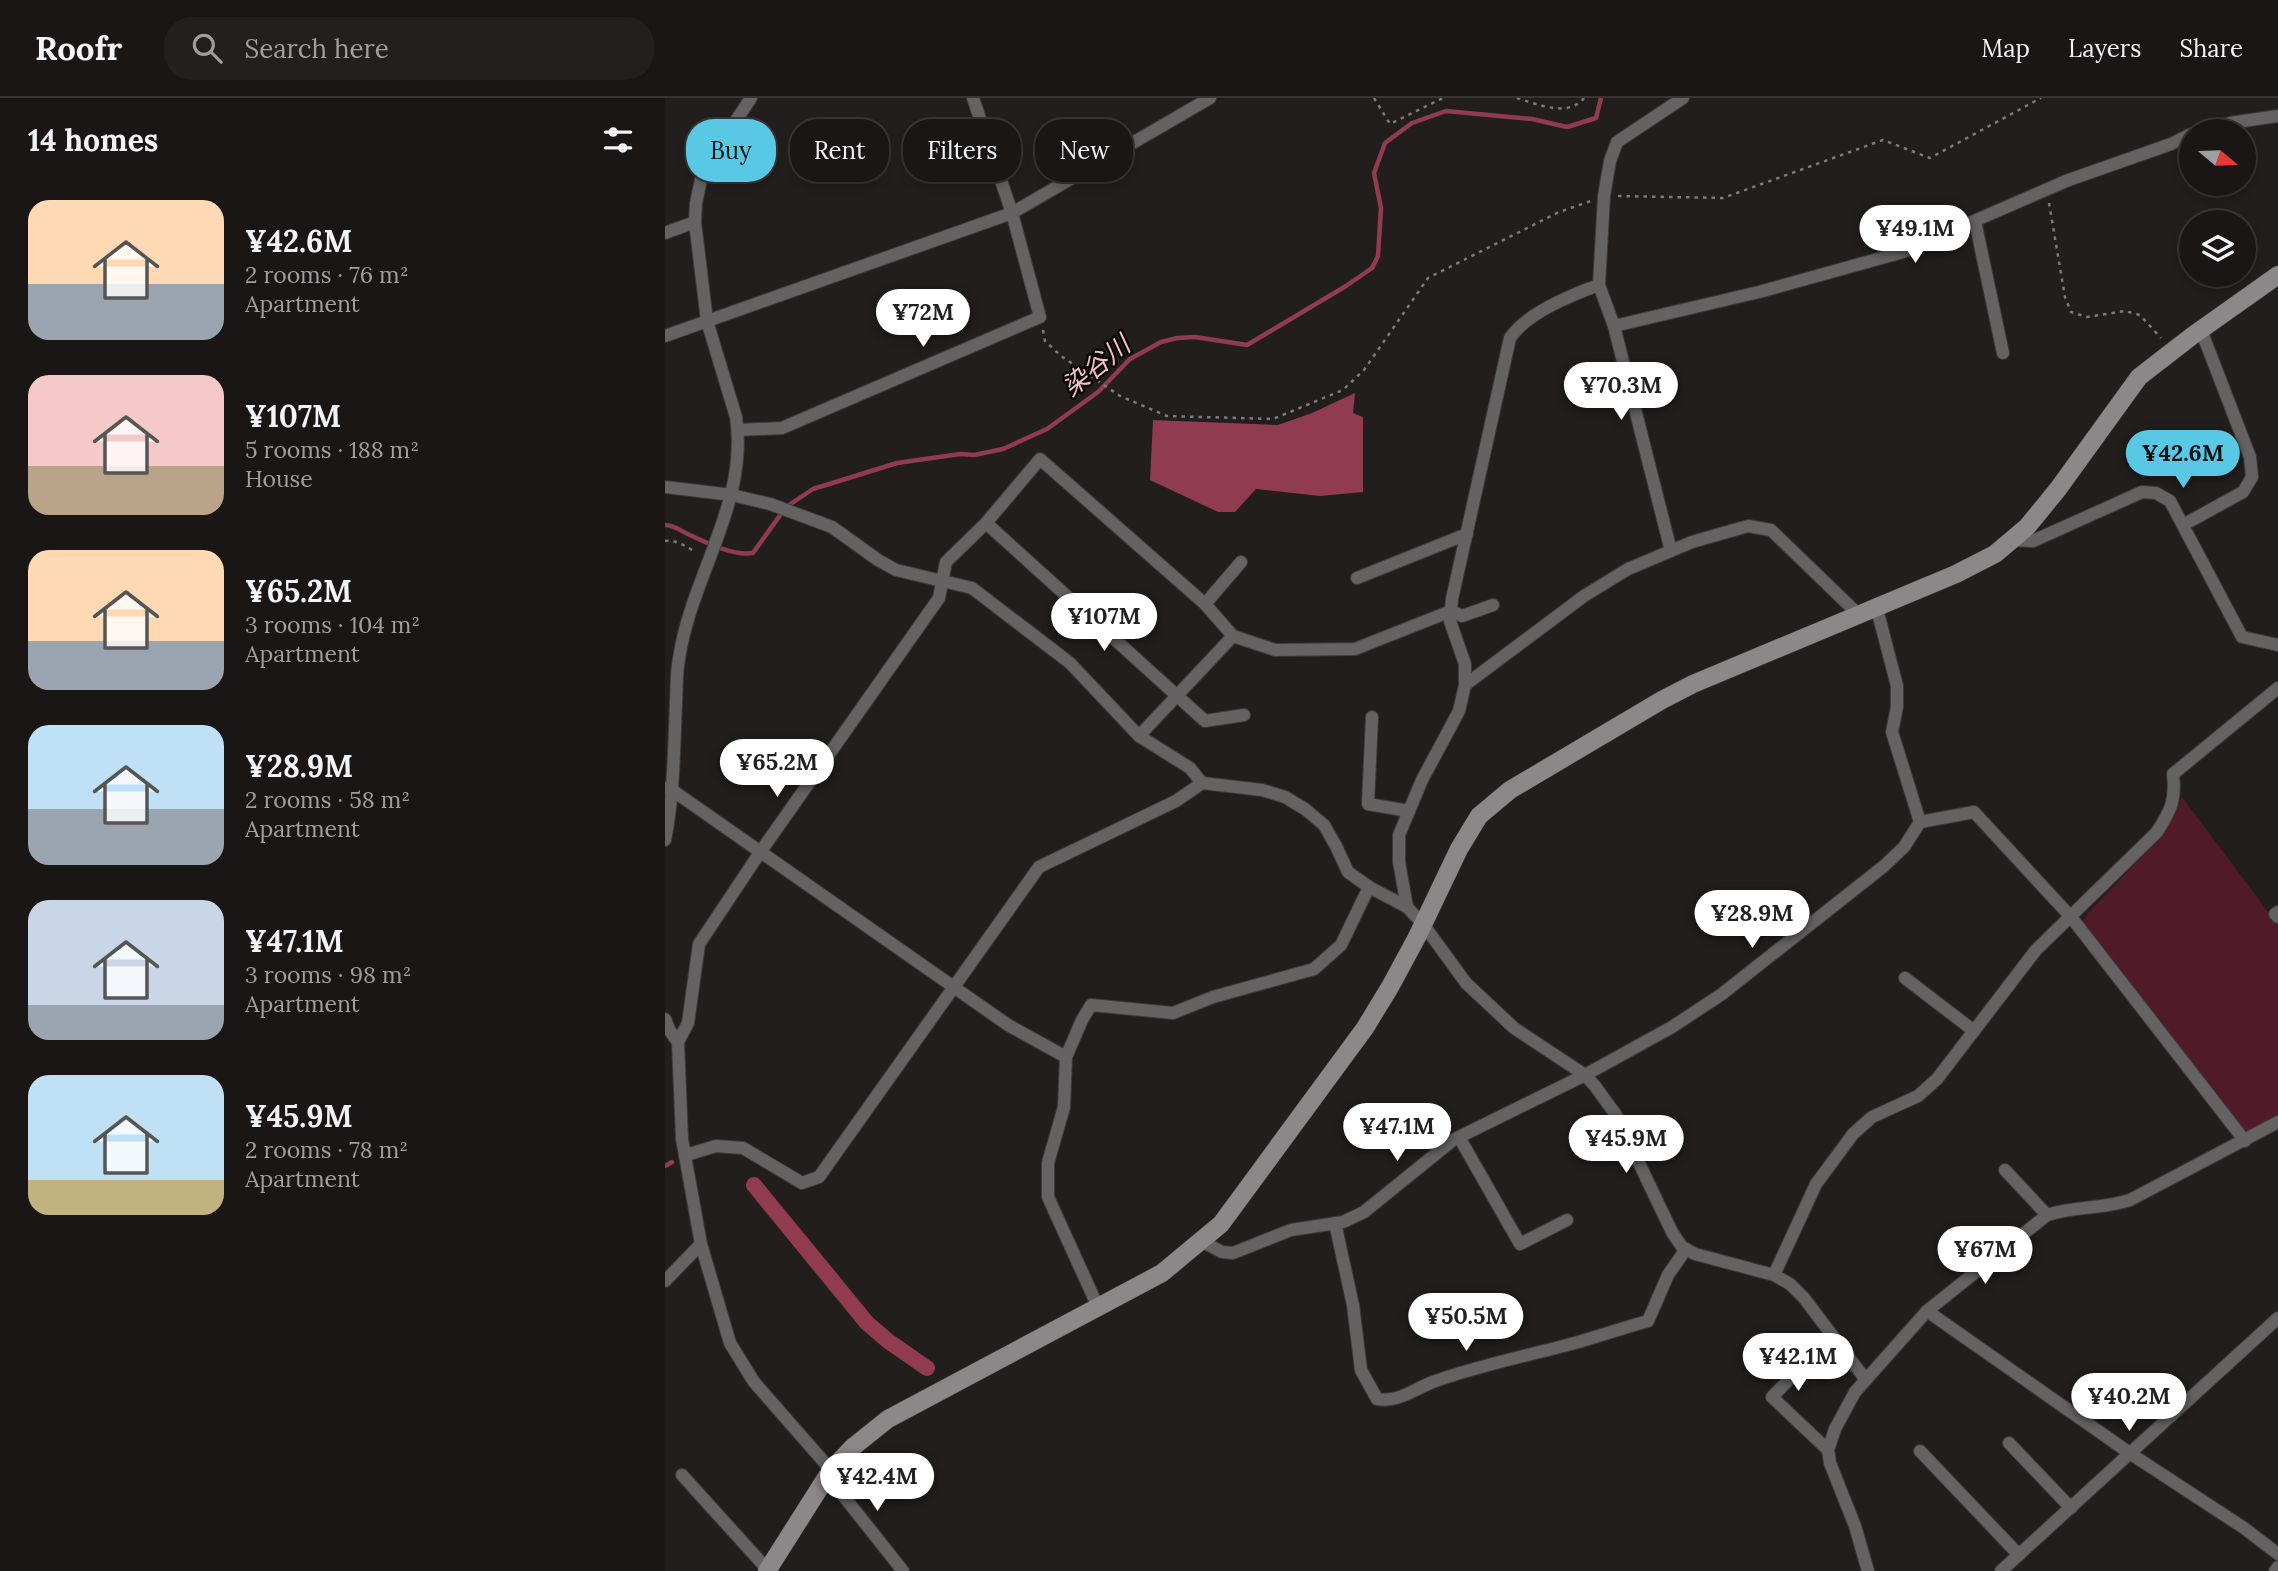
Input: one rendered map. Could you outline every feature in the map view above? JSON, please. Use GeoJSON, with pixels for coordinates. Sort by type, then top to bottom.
{"type":"FeatureCollection","features":[{"type":"Feature","properties":{"kind":"street"},"geometry":{"type":"LineString","coordinates":[[665,840],[678,660],[685,629],[732,495],[737,466],[738,430],[707,321],[695,222],[697,194],[703,170],[751,98]]}},
{"type":"Feature","properties":{"kind":"street"},"geometry":{"type":"LineString","coordinates":[[738,430],[782,428],[1040,317],[1012,213],[973,98]]}},
{"type":"Feature","properties":{"kind":"street"},"geometry":{"type":"LineString","coordinates":[[665,337],[1012,213],[1210,98]]}},
{"type":"Feature","properties":{"kind":"street"},"geometry":{"type":"LineString","coordinates":[[1671,551],[1614,326],[1599,285],[1604,196],[1610,161],[1617,142],[1683,98]]}},
{"type":"Feature","properties":{"kind":"street"},"geometry":{"type":"LineString","coordinates":[[2256,119],[2278,116]]}},
{"type":"Feature","properties":{"kind":"street"},"geometry":{"type":"LineString","coordinates":[[1614,326],[1759,292],[1903,252],[2047,189],[2179,140]]}},
{"type":"Feature","properties":{"kind":"street"},"geometry":{"type":"LineString","coordinates":[[1975,221],[2003,353]]}},
{"type":"Feature","properties":{"kind":"street"},"geometry":{"type":"LineString","coordinates":[[665,233],[695,222]]}},
{"type":"Feature","properties":{"kind":"street"},"geometry":{"type":"LineString","coordinates":[[682,1475],[767,1571],[831,1470],[853,1447],[888,1419],[1162,1273],[1221,1224],[1365,1028],[1390,987],[1459,849],[1479,816],[1510,790],[1661,699],[1727,669],[1957,575],[1995,554],[2027,527],[2140,377],[2278,275]]}},
{"type":"Feature","properties":{"kind":"street"},"geometry":{"type":"LineString","coordinates":[[1407,907],[1399,862],[1399,835],[1422,780],[1459,712],[1465,685],[1465,664],[1450,621],[1451,611],[1474,494],[1493,424],[1510,338],[1518,327],[1575,293],[1599,285]]}},
{"type":"Feature","properties":{"kind":"street"},"geometry":{"type":"LineString","coordinates":[[2183,525],[2243,492],[2252,477],[2250,457],[2201,330]]}},
{"type":"Feature","properties":{"kind":"street"},"geometry":{"type":"LineString","coordinates":[[903,1571],[838,1489],[831,1470],[754,1382],[730,1343],[701,1244],[682,1139],[678,1042],[688,1023],[699,944],[939,598],[946,562],[986,523],[1040,459],[1205,604],[1233,636],[1275,650],[1355,649],[1451,611],[1462,616],[1493,605]]}},
{"type":"Feature","properties":{"kind":"street"},"geometry":{"type":"LineString","coordinates":[[665,487],[732,495],[770,504],[832,527],[896,570],[972,588],[1070,663],[1139,736],[1190,768],[1202,783]]}},
{"type":"Feature","properties":{"kind":"street"},"geometry":{"type":"LineString","coordinates":[[2011,540],[2033,541],[2142,492],[2156,493],[2170,501],[2242,637],[2277,643]]}},
{"type":"Feature","properties":{"kind":"street"},"geometry":{"type":"LineString","coordinates":[[986,523],[1205,721],[1244,715]]}},
{"type":"Feature","properties":{"kind":"street"},"geometry":{"type":"LineString","coordinates":[[1465,685],[1584,596],[1628,569],[1692,542],[1748,526],[1771,530],[1868,612],[1896,686],[1892,733],[1920,822]]}},
{"type":"Feature","properties":{"kind":"street"},"geometry":{"type":"LineString","coordinates":[[1356,578],[1467,534]]}},
{"type":"Feature","properties":{"kind":"street"},"geometry":{"type":"LineString","coordinates":[[1205,604],[1241,562]]}},
{"type":"Feature","properties":{"kind":"street"},"geometry":{"type":"LineString","coordinates":[[1139,736],[1233,636]]}},
{"type":"Feature","properties":{"kind":"street"},"geometry":{"type":"LineString","coordinates":[[1774,1275],[1816,1184],[1853,1134],[1872,1116],[1918,1096],[1937,1079],[2036,950],[2157,832],[2175,793],[2173,774],[2278,688]]}},
{"type":"Feature","properties":{"kind":"street"},"geometry":{"type":"LineString","coordinates":[[1372,717],[1368,804],[1409,811]]}},
{"type":"Feature","properties":{"kind":"street"},"geometry":{"type":"LineString","coordinates":[[685,1155],[716,1146],[743,1148],[802,1183],[819,1177],[1039,867],[1176,801],[1202,783],[1262,790],[1285,797],[1324,825],[1348,872],[1369,887],[1407,907],[1423,924],[1466,983],[1504,1019],[1585,1075],[1616,1115],[1672,1232],[1682,1247],[1695,1254],[1774,1275],[1798,1290],[1865,1380]]}},
{"type":"Feature","properties":{"kind":"street"},"geometry":{"type":"LineString","coordinates":[[669,789],[1008,1025],[1066,1057]]}},
{"type":"Feature","properties":{"kind":"street"},"geometry":{"type":"LineString","coordinates":[[1201,1241],[1222,1252],[1233,1253],[1291,1230],[1335,1223],[1363,1212],[1459,1137],[1585,1075],[1672,1027],[1721,994],[1884,866],[1904,847],[1920,822],[1974,812],[2071,917],[2245,1141]]}},
{"type":"Feature","properties":{"kind":"street"},"geometry":{"type":"LineString","coordinates":[[1098,1307],[1048,1197],[1048,1163],[1064,1107],[1066,1057],[1091,1005],[1173,1013],[1213,997],[1314,969],[1341,945],[1369,887]]}},
{"type":"Feature","properties":{"kind":"street"},"geometry":{"type":"LineString","coordinates":[[2278,912],[2275,914],[2278,917]]}},
{"type":"Feature","properties":{"kind":"street"},"geometry":{"type":"LineString","coordinates":[[1905,978],[1974,1031]]}},
{"type":"Feature","properties":{"kind":"street"},"geometry":{"type":"LineString","coordinates":[[665,1019],[678,1042]]}},
{"type":"Feature","properties":{"kind":"street"},"geometry":{"type":"LineString","coordinates":[[1868,1571],[1855,1526],[1830,1463],[1828,1450],[1835,1429],[1855,1392],[1927,1311],[2047,1215],[2130,1200],[2278,1122]]}},
{"type":"Feature","properties":{"kind":"street"},"geometry":{"type":"LineString","coordinates":[[1459,1137],[1520,1244],[1567,1220]]}},
{"type":"Feature","properties":{"kind":"street"},"geometry":{"type":"LineString","coordinates":[[2005,1170],[2047,1215]]}},
{"type":"Feature","properties":{"kind":"street"},"geometry":{"type":"LineString","coordinates":[[1335,1223],[1353,1305],[1361,1370],[1377,1399],[1385,1400],[1407,1395],[1420,1387],[1462,1372],[1648,1321],[1668,1275],[1686,1249]]}},
{"type":"Feature","properties":{"kind":"street"},"geometry":{"type":"LineString","coordinates":[[665,1281],[701,1244]]}},
{"type":"Feature","properties":{"kind":"street"},"geometry":{"type":"LineString","coordinates":[[1927,1311],[2278,1554]]}},
{"type":"Feature","properties":{"kind":"street"},"geometry":{"type":"LineString","coordinates":[[2001,1571],[2278,1318]]}},
{"type":"Feature","properties":{"kind":"street"},"geometry":{"type":"LineString","coordinates":[[1828,1450],[1772,1397],[1832,1335]]}},
{"type":"Feature","properties":{"kind":"street"},"geometry":{"type":"LineString","coordinates":[[2009,1443],[2071,1508]]}},
{"type":"Feature","properties":{"kind":"street"},"geometry":{"type":"LineString","coordinates":[[1920,1451],[2019,1555]]}},
{"type":"Feature","properties":{"kind":"path"},"geometry":{"type":"LineString","coordinates":[[1374,98],[1390,124],[1443,98]]}},
{"type":"Feature","properties":{"kind":"path"},"geometry":{"type":"LineString","coordinates":[[1517,98],[1567,109],[1579,104],[1584,98]]}},
{"type":"Feature","properties":{"kind":"path"},"geometry":{"type":"LineString","coordinates":[[1040,317],[1045,341],[1061,356],[1120,396],[1167,416],[1273,419],[1343,390],[1364,370],[1428,278],[1559,212],[1604,196],[1723,198],[1883,139],[1930,158],[2041,98]]}},
{"type":"Feature","properties":{"kind":"path"},"geometry":{"type":"LineString","coordinates":[[2047,189],[2065,297],[2071,312],[2087,317],[2125,311],[2140,315],[2172,351]]}},
{"type":"Feature","properties":{"kind":"path"},"geometry":{"type":"LineString","coordinates":[[665,541],[680,543],[708,559]]}},
{"type":"Feature","properties":{"kind":"shaded area"},"geometry":{"type":"Polygon","coordinates":[[[1355,393],[1353,413],[1363,417],[1363,492],[1320,496],[1256,489],[1235,512],[1218,512],[1150,480],[1153,420],[1278,425],[1355,393]]]}},
{"type":"Feature","properties":{"kind":"shaded area"},"geometry":{"type":"Polygon","coordinates":[[[2182,797],[2278,925],[2278,1116],[2254,1131],[2245,1131],[2083,923],[2087,914],[2160,838],[2174,817],[2182,797]]]}},
{"type":"Feature","properties":{"kind":"waterway","name":"染谷川"},"geometry":{"type":"LineString","coordinates":[[665,525],[722,549],[753,553],[786,507],[813,489],[897,463],[960,454],[974,455],[1003,449],[1047,429],[1098,392],[1130,359],[1161,342],[1195,337],[1247,345],[1372,268],[1378,256],[1381,208],[1374,173],[1385,143],[1412,123],[1446,111],[1532,119],[1567,127],[1596,118],[1601,98]]}},
{"type":"Feature","properties":{"kind":"waterway"},"geometry":{"type":"LineString","coordinates":[[665,1166],[672,1162]]}},
{"type":"Feature","properties":{"kind":"waterway"},"geometry":{"type":"LineString","coordinates":[[754,1185],[867,1323],[927,1368]]}}]}
